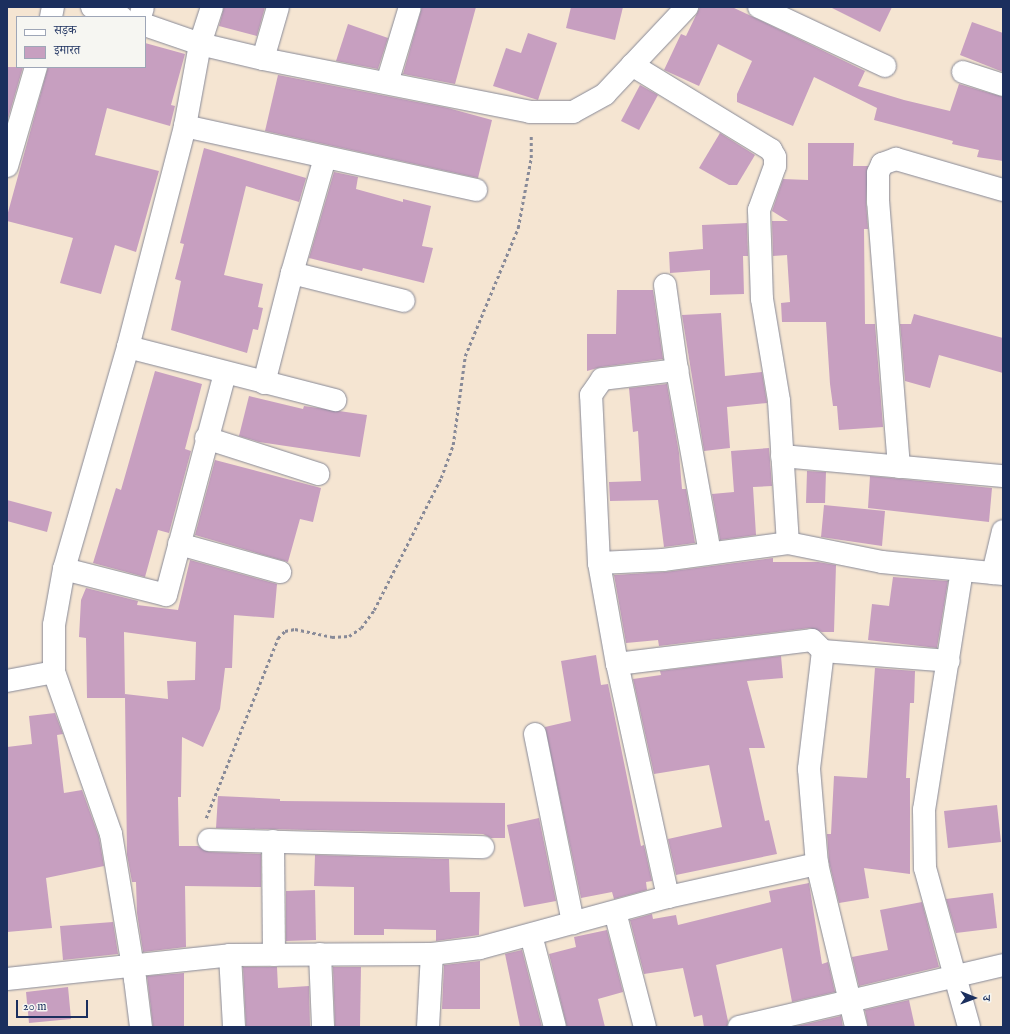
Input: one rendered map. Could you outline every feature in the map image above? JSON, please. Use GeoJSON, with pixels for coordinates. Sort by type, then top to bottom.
{"type":"FeatureCollection","features":[{"type":"Feature","properties":{"kind":"street"},"geometry":{"type":"LineString","coordinates":[[92,7],[118,16]]}},
{"type":"Feature","properties":{"kind":"street"},"geometry":{"type":"LineString","coordinates":[[141,1027],[133,965],[111,834],[54,672],[54,625],[64,569],[128,347],[185,126],[200,44],[212,7]]}},
{"type":"Feature","properties":{"kind":"street"},"geometry":{"type":"LineString","coordinates":[[263,59],[278,7]]}},
{"type":"Feature","properties":{"kind":"street"},"geometry":{"type":"LineString","coordinates":[[387,83],[410,7]]}},
{"type":"Feature","properties":{"kind":"street"},"geometry":{"type":"LineString","coordinates":[[146,25],[200,44],[263,59],[530,112],[573,112],[605,94],[687,7]]}},
{"type":"Feature","properties":{"kind":"street"},"geometry":{"type":"LineString","coordinates":[[759,7],[885,66]]}},
{"type":"Feature","properties":{"kind":"street"},"geometry":{"type":"LineString","coordinates":[[632,65],[770,150],[775,157],[775,166],[759,210],[762,299],[779,401],[788,543]]}},
{"type":"Feature","properties":{"kind":"street"},"geometry":{"type":"LineString","coordinates":[[7,166],[36,68]]}},
{"type":"Feature","properties":{"kind":"street"},"geometry":{"type":"LineString","coordinates":[[963,72],[1003,85]]}},
{"type":"Feature","properties":{"kind":"street"},"geometry":{"type":"LineString","coordinates":[[185,126],[476,190]]}},
{"type":"Feature","properties":{"kind":"street"},"geometry":{"type":"LineString","coordinates":[[264,383],[292,273],[325,158]]}},
{"type":"Feature","properties":{"kind":"street"},"geometry":{"type":"LineString","coordinates":[[899,467],[878,202],[878,173],[882,164],[896,159],[1003,190]]}},
{"type":"Feature","properties":{"kind":"street"},"geometry":{"type":"LineString","coordinates":[[292,273],[404,301]]}},
{"type":"Feature","properties":{"kind":"street"},"geometry":{"type":"LineString","coordinates":[[666,285],[677,370],[710,553]]}},
{"type":"Feature","properties":{"kind":"street"},"geometry":{"type":"LineString","coordinates":[[128,347],[335,400]]}},
{"type":"Feature","properties":{"kind":"street"},"geometry":{"type":"LineString","coordinates":[[668,897],[617,664],[600,563],[591,395],[602,379],[677,370]]}},
{"type":"Feature","properties":{"kind":"street"},"geometry":{"type":"LineString","coordinates":[[64,569],[166,595],[206,438],[225,373]]}},
{"type":"Feature","properties":{"kind":"street"},"geometry":{"type":"LineString","coordinates":[[206,438],[318,474]]}},
{"type":"Feature","properties":{"kind":"street"},"geometry":{"type":"LineString","coordinates":[[782,456],[1003,476]]}},
{"type":"Feature","properties":{"kind":"street"},"geometry":{"type":"LineString","coordinates":[[600,563],[663,560],[788,543],[882,562],[998,574],[1003,531]]}},
{"type":"Feature","properties":{"kind":"street"},"geometry":{"type":"LineString","coordinates":[[178,544],[280,572]]}},
{"type":"Feature","properties":{"kind":"street"},"geometry":{"type":"LineString","coordinates":[[962,570],[950,661],[924,810],[926,868],[954,978],[969,1027]]}},
{"type":"Feature","properties":{"kind":"street"},"geometry":{"type":"LineString","coordinates":[[617,664],[812,640],[823,651],[950,661]]}},
{"type":"Feature","properties":{"kind":"street"},"geometry":{"type":"LineString","coordinates":[[823,651],[809,769],[817,864],[856,1027]]}},
{"type":"Feature","properties":{"kind":"street"},"geometry":{"type":"LineString","coordinates":[[7,681],[54,672]]}},
{"type":"Feature","properties":{"kind":"street"},"geometry":{"type":"LineString","coordinates":[[534,734],[573,923]]}},
{"type":"Feature","properties":{"kind":"street"},"geometry":{"type":"LineString","coordinates":[[209,840],[483,847]]}},
{"type":"Feature","properties":{"kind":"street"},"geometry":{"type":"LineString","coordinates":[[273,841],[274,955]]}},
{"type":"Feature","properties":{"kind":"street"},"geometry":{"type":"LineString","coordinates":[[7,979],[230,955],[432,954],[480,948],[668,897],[817,864]]}},
{"type":"Feature","properties":{"kind":"street"},"geometry":{"type":"LineString","coordinates":[[615,912],[645,1027]]}},
{"type":"Feature","properties":{"kind":"street"},"geometry":{"type":"LineString","coordinates":[[531,935],[555,1027]]}},
{"type":"Feature","properties":{"kind":"street"},"geometry":{"type":"LineString","coordinates":[[320,954],[323,1027]]}},
{"type":"Feature","properties":{"kind":"street"},"geometry":{"type":"LineString","coordinates":[[428,1027],[432,954]]}},
{"type":"Feature","properties":{"kind":"street"},"geometry":{"type":"LineString","coordinates":[[230,955],[234,1027]]}},
{"type":"Feature","properties":{"kind":"street"},"geometry":{"type":"LineString","coordinates":[[750,1026],[1003,965]]}},
{"type":"Feature","properties":{"kind":"path"},"geometry":{"type":"LineString","coordinates":[[209,840],[205,833],[207,814],[278,638],[284,631],[295,629],[332,636],[349,636],[361,628],[374,610],[442,478],[453,445],[465,356],[518,228],[531,158],[530,112]]}},
{"type":"Feature","properties":{"kind":"building"},"geometry":{"type":"Polygon","coordinates":[[[224,7],[265,7],[257,36],[219,26],[224,7]]]}},
{"type":"Feature","properties":{"kind":"building"},"geometry":{"type":"Polygon","coordinates":[[[422,7],[476,7],[455,84],[403,74],[422,7]]]}},
{"type":"Feature","properties":{"kind":"building"},"geometry":{"type":"Polygon","coordinates":[[[571,7],[623,7],[615,40],[566,28],[571,7]]]}},
{"type":"Feature","properties":{"kind":"building"},"geometry":{"type":"Polygon","coordinates":[[[700,7],[732,7],[865,71],[858,86],[904,100],[950,111],[959,84],[1003,97],[1003,161],[977,157],[979,150],[952,144],[953,141],[874,120],[877,108],[814,77],[793,126],[737,102],[737,94],[752,61],[718,44],[699,86],[664,70],[681,34],[686,36],[700,7]]]}},
{"type":"Feature","properties":{"kind":"building"},"geometry":{"type":"Polygon","coordinates":[[[830,7],[892,7],[880,32],[830,7]]]}},
{"type":"Feature","properties":{"kind":"building"},"geometry":{"type":"Polygon","coordinates":[[[972,22],[1003,33],[1003,72],[960,55],[972,22]]]}},
{"type":"Feature","properties":{"kind":"building"},"geometry":{"type":"Polygon","coordinates":[[[348,24],[388,38],[378,69],[336,61],[348,24]]]}},
{"type":"Feature","properties":{"kind":"building"},"geometry":{"type":"Polygon","coordinates":[[[528,33],[557,43],[538,100],[493,86],[506,48],[521,53],[528,33]]]}},
{"type":"Feature","properties":{"kind":"building"},"geometry":{"type":"Polygon","coordinates":[[[146,43],[185,54],[171,105],[175,106],[170,126],[107,108],[95,155],[159,171],[136,252],[115,245],[101,294],[60,283],[73,238],[7,221],[7,216],[48,68],[146,68],[146,43]]]}},
{"type":"Feature","properties":{"kind":"building"},"geometry":{"type":"Polygon","coordinates":[[[7,67],[23,68],[7,122],[7,67]]]}},
{"type":"Feature","properties":{"kind":"building"},"geometry":{"type":"Polygon","coordinates":[[[278,75],[448,108],[492,120],[478,178],[265,131],[278,75]]]}},
{"type":"Feature","properties":{"kind":"building"},"geometry":{"type":"Polygon","coordinates":[[[640,85],[658,95],[639,130],[621,121],[640,85]]]}},
{"type":"Feature","properties":{"kind":"building"},"geometry":{"type":"Polygon","coordinates":[[[720,133],[755,155],[737,185],[729,185],[699,168],[720,133]]]}},
{"type":"Feature","properties":{"kind":"building"},"geometry":{"type":"Polygon","coordinates":[[[808,143],[854,143],[853,166],[868,166],[866,202],[868,229],[864,229],[865,324],[875,324],[883,427],[839,430],[837,406],[833,406],[830,384],[826,322],[782,322],[781,303],[790,302],[787,255],[773,256],[772,221],[788,221],[772,211],[783,179],[808,180],[808,143]]]}},
{"type":"Feature","properties":{"kind":"building"},"geometry":{"type":"Polygon","coordinates":[[[204,148],[306,178],[299,202],[246,186],[224,275],[263,284],[258,307],[263,308],[258,330],[253,329],[247,353],[171,330],[181,281],[175,279],[184,244],[180,243],[204,148]]]}},
{"type":"Feature","properties":{"kind":"building"},"geometry":{"type":"Polygon","coordinates":[[[334,172],[358,177],[356,189],[403,202],[403,199],[431,206],[422,246],[433,248],[424,283],[363,268],[362,271],[309,258],[334,172]]]}},
{"type":"Feature","properties":{"kind":"building"},"geometry":{"type":"Polygon","coordinates":[[[747,223],[748,256],[743,256],[744,294],[710,295],[710,270],[670,273],[669,252],[703,249],[702,225],[747,223]]]}},
{"type":"Feature","properties":{"kind":"building"},"geometry":{"type":"Polygon","coordinates":[[[617,290],[653,290],[663,359],[601,367],[587,371],[587,334],[616,334],[617,290]]]}},
{"type":"Feature","properties":{"kind":"building"},"geometry":{"type":"Polygon","coordinates":[[[721,313],[725,376],[762,372],[767,403],[727,407],[730,448],[704,451],[682,315],[721,313]]]}},
{"type":"Feature","properties":{"kind":"building"},"geometry":{"type":"Polygon","coordinates":[[[914,314],[1003,338],[1003,373],[939,355],[930,388],[905,381],[900,324],[911,324],[914,314]]]}},
{"type":"Feature","properties":{"kind":"building"},"geometry":{"type":"Polygon","coordinates":[[[155,371],[202,384],[185,449],[191,451],[169,533],[158,530],[145,577],[93,563],[116,488],[121,490],[155,371]]]}},
{"type":"Feature","properties":{"kind":"building"},"geometry":{"type":"Polygon","coordinates":[[[667,384],[679,453],[682,489],[686,489],[695,543],[664,547],[658,500],[610,501],[609,482],[641,481],[638,431],[633,432],[629,388],[667,384]]]}},
{"type":"Feature","properties":{"kind":"building"},"geometry":{"type":"Polygon","coordinates":[[[249,396],[303,409],[304,406],[367,415],[360,457],[259,442],[239,436],[249,396]]]}},
{"type":"Feature","properties":{"kind":"building"},"geometry":{"type":"Polygon","coordinates":[[[769,448],[772,486],[753,487],[756,535],[720,540],[712,494],[734,492],[731,451],[769,448]]]}},
{"type":"Feature","properties":{"kind":"building"},"geometry":{"type":"Polygon","coordinates":[[[215,460],[321,488],[313,522],[300,519],[288,562],[195,535],[215,460]]]}},
{"type":"Feature","properties":{"kind":"building"},"geometry":{"type":"Polygon","coordinates":[[[807,471],[826,472],[825,503],[806,503],[807,471]]]}},
{"type":"Feature","properties":{"kind":"building"},"geometry":{"type":"Polygon","coordinates":[[[870,476],[992,488],[989,522],[868,508],[870,476]]]}},
{"type":"Feature","properties":{"kind":"building"},"geometry":{"type":"Polygon","coordinates":[[[7,500],[52,512],[47,532],[7,521],[7,500]]]}},
{"type":"Feature","properties":{"kind":"building"},"geometry":{"type":"Polygon","coordinates":[[[824,505],[885,511],[882,546],[821,537],[824,505]]]}},
{"type":"Feature","properties":{"kind":"building"},"geometry":{"type":"Polygon","coordinates":[[[773,558],[773,562],[818,562],[836,565],[834,632],[822,632],[810,628],[659,646],[658,640],[626,643],[614,575],[665,572],[773,558]]]}},
{"type":"Feature","properties":{"kind":"building"},"geometry":{"type":"Polygon","coordinates":[[[190,560],[277,584],[274,618],[234,615],[232,668],[225,668],[220,709],[203,747],[182,737],[181,797],[178,797],[179,846],[198,846],[209,852],[261,854],[261,887],[185,886],[186,947],[143,952],[137,913],[136,882],[132,882],[127,855],[125,698],[87,698],[86,638],[79,637],[81,600],[86,588],[138,601],[137,605],[178,610],[190,560]],[[124,632],[125,698],[125,694],[168,699],[167,681],[195,680],[196,642],[124,632]]]}},
{"type":"Feature","properties":{"kind":"building"},"geometry":{"type":"Polygon","coordinates":[[[893,577],[948,581],[937,648],[868,640],[872,604],[889,606],[893,577]]]}},
{"type":"Feature","properties":{"kind":"building"},"geometry":{"type":"Polygon","coordinates":[[[596,655],[601,685],[608,684],[641,846],[644,845],[652,881],[646,882],[647,890],[614,899],[612,892],[581,898],[545,727],[571,721],[561,661],[596,655]]]}},
{"type":"Feature","properties":{"kind":"building"},"geometry":{"type":"Polygon","coordinates":[[[781,656],[783,678],[747,681],[765,748],[749,748],[765,821],[769,820],[777,854],[676,875],[668,839],[722,827],[709,765],[654,774],[633,679],[661,675],[660,671],[781,656]]]}},
{"type":"Feature","properties":{"kind":"building"},"geometry":{"type":"Polygon","coordinates":[[[875,668],[915,671],[914,703],[910,703],[906,778],[910,778],[910,874],[864,868],[869,898],[839,903],[829,862],[827,834],[831,834],[834,776],[867,778],[875,668]]]}},
{"type":"Feature","properties":{"kind":"building"},"geometry":{"type":"Polygon","coordinates":[[[55,713],[63,734],[57,735],[64,793],[82,790],[99,837],[104,866],[46,878],[52,928],[7,932],[7,747],[32,744],[29,716],[55,713]]]}},
{"type":"Feature","properties":{"kind":"building"},"geometry":{"type":"Polygon","coordinates":[[[218,796],[280,799],[280,801],[505,803],[505,838],[491,838],[483,834],[216,828],[218,796]]]}},
{"type":"Feature","properties":{"kind":"building"},"geometry":{"type":"Polygon","coordinates":[[[997,805],[1001,842],[948,848],[944,811],[997,805]]]}},
{"type":"Feature","properties":{"kind":"building"},"geometry":{"type":"Polygon","coordinates":[[[539,818],[556,901],[524,907],[507,825],[539,818]]]}},
{"type":"Feature","properties":{"kind":"building"},"geometry":{"type":"Polygon","coordinates":[[[315,855],[449,859],[450,892],[480,892],[479,935],[436,941],[436,930],[384,929],[384,935],[354,935],[354,887],[314,886],[315,855]]]}},
{"type":"Feature","properties":{"kind":"building"},"geometry":{"type":"Polygon","coordinates":[[[809,883],[822,964],[828,962],[835,992],[792,1002],[782,948],[716,965],[728,1021],[727,1027],[704,1027],[702,1015],[694,1017],[683,968],[644,974],[630,920],[652,914],[653,919],[676,915],[678,925],[771,902],[769,891],[809,883]]]}},
{"type":"Feature","properties":{"kind":"building"},"geometry":{"type":"Polygon","coordinates":[[[315,890],[316,940],[286,941],[286,891],[315,890]]]}},
{"type":"Feature","properties":{"kind":"building"},"geometry":{"type":"Polygon","coordinates":[[[993,893],[997,928],[956,933],[946,899],[993,893]]]}},
{"type":"Feature","properties":{"kind":"building"},"geometry":{"type":"Polygon","coordinates":[[[922,902],[939,967],[859,986],[852,957],[888,950],[880,910],[922,902]]]}},
{"type":"Feature","properties":{"kind":"building"},"geometry":{"type":"Polygon","coordinates":[[[113,922],[118,954],[63,960],[60,926],[113,922]]]}},
{"type":"Feature","properties":{"kind":"building"},"geometry":{"type":"Polygon","coordinates":[[[607,930],[623,992],[598,999],[605,1027],[567,1027],[549,954],[576,947],[574,937],[607,930]]]}},
{"type":"Feature","properties":{"kind":"building"},"geometry":{"type":"Polygon","coordinates":[[[522,950],[542,1027],[520,1027],[505,954],[522,950]]]}},
{"type":"Feature","properties":{"kind":"building"},"geometry":{"type":"Polygon","coordinates":[[[480,961],[480,1009],[442,1009],[444,965],[480,961]]]}},
{"type":"Feature","properties":{"kind":"building"},"geometry":{"type":"Polygon","coordinates":[[[243,967],[277,967],[278,988],[309,986],[310,1027],[246,1027],[243,967]]]}},
{"type":"Feature","properties":{"kind":"building"},"geometry":{"type":"Polygon","coordinates":[[[333,967],[361,967],[360,1027],[335,1027],[333,967]]]}},
{"type":"Feature","properties":{"kind":"building"},"geometry":{"type":"Polygon","coordinates":[[[184,973],[184,1027],[153,1027],[147,976],[184,973]]]}},
{"type":"Feature","properties":{"kind":"building"},"geometry":{"type":"Polygon","coordinates":[[[68,987],[71,1019],[29,1023],[26,992],[68,987]]]}},
{"type":"Feature","properties":{"kind":"building"},"geometry":{"type":"Polygon","coordinates":[[[909,1000],[915,1027],[868,1027],[865,1010],[909,1000]]]}},
{"type":"Feature","properties":{"kind":"building"},"geometry":{"type":"Polygon","coordinates":[[[841,1016],[843,1027],[797,1027],[797,1026],[841,1016]]]}}]}
